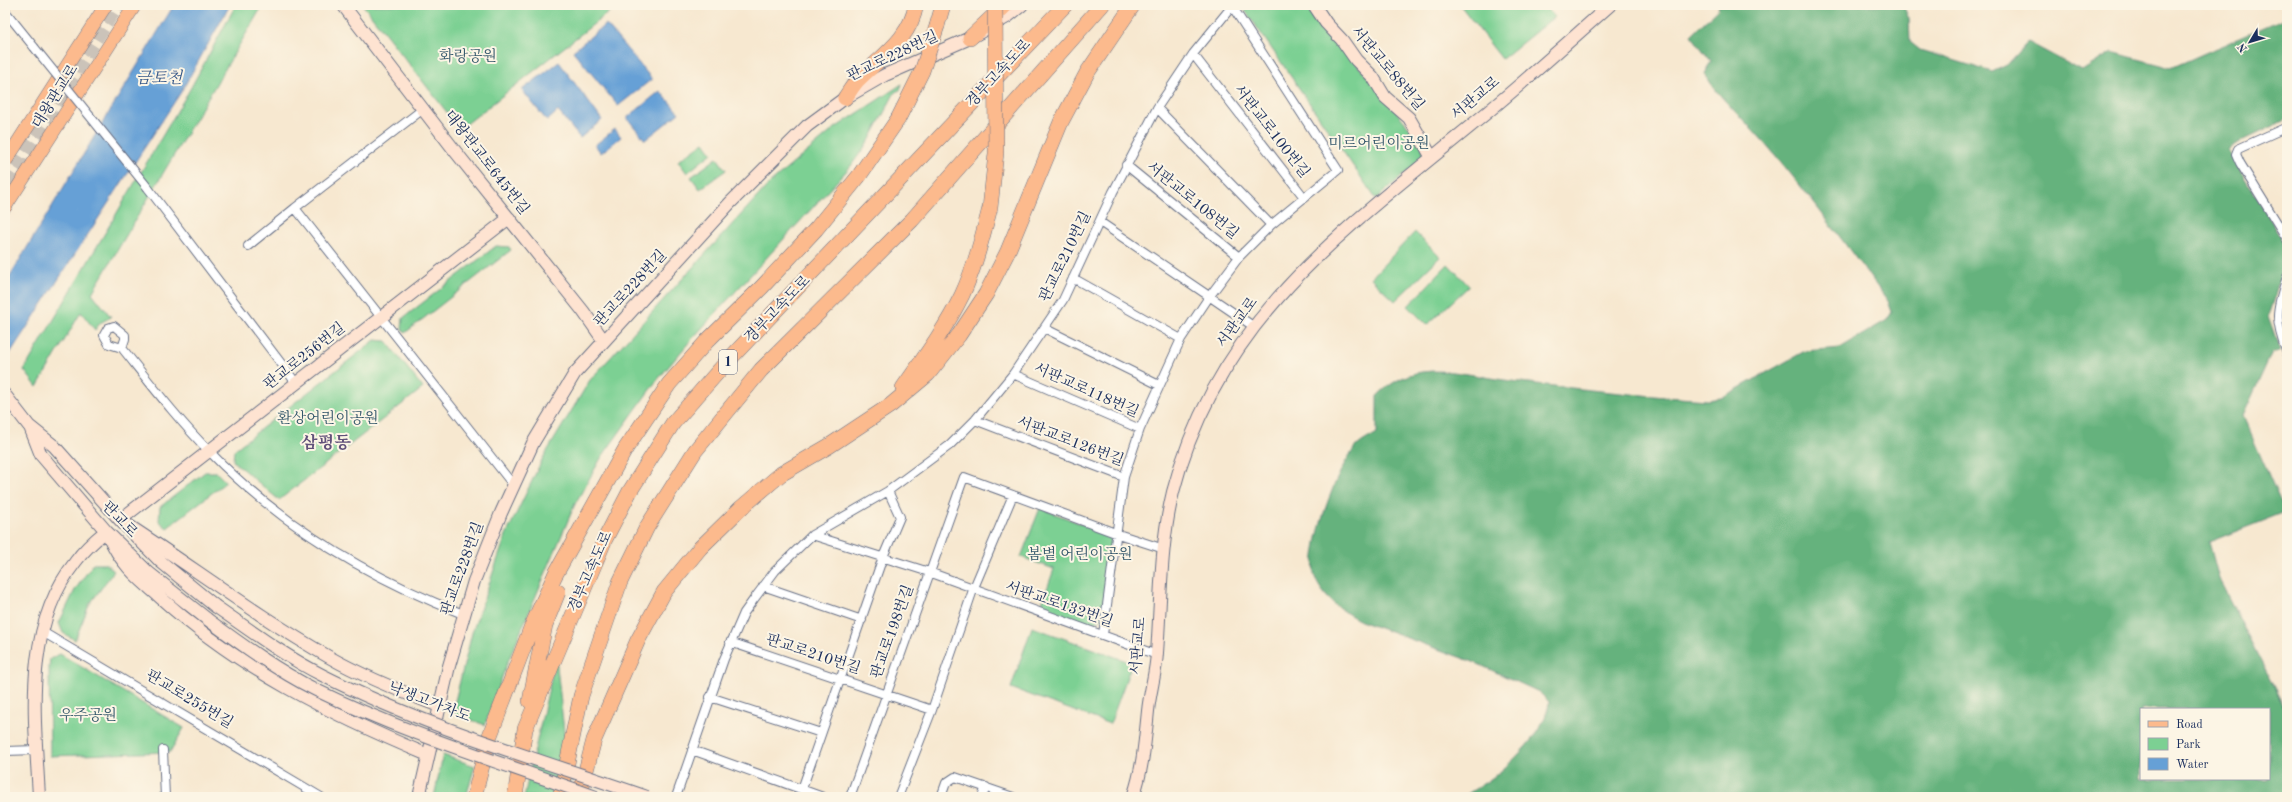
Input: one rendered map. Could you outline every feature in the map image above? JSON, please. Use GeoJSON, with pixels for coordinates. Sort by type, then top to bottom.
{"type":"FeatureCollection","features":[{"type":"Feature","properties":{"kind":"highway"},"geometry":{"type":"LineString","coordinates":[[845,98],[859,79],[893,49],[904,36],[915,14],[916,5]]}},
{"type":"Feature","properties":{"kind":"highway"},"geometry":{"type":"LineString","coordinates":[[474,797],[489,738],[531,628],[555,575],[626,448],[669,384],[707,341],[762,288],[816,229],[859,176],[898,119],[922,71],[943,5]]}},
{"type":"Feature","properties":{"kind":"highway"},"geometry":{"type":"LineString","coordinates":[[891,405],[938,337],[961,296],[979,252],[990,208],[996,153],[995,5]]}},
{"type":"Feature","properties":{"kind":"highway"},"geometry":{"type":"LineString","coordinates":[[970,38],[1005,5]]}},
{"type":"Feature","properties":{"kind":"highway","name":"경부고속도로"},"geometry":{"type":"LineString","coordinates":[[515,797],[525,729],[605,539],[630,491],[673,423],[724,366],[1065,5]]}},
{"type":"Feature","properties":{"kind":"highway","name":"경부고속도로"},"geometry":{"type":"LineString","coordinates":[[560,797],[581,696],[620,582],[647,527],[695,451],[761,370],[912,220],[1102,5]]}},
{"type":"Feature","properties":{"kind":"highway"},"geometry":{"type":"LineString","coordinates":[[579,797],[594,740],[638,640],[664,592],[700,548],[741,508],[781,474],[829,446],[891,405],[928,374],[959,335],[986,294],[1007,253],[1061,122],[1087,73],[1134,5]]}},
{"type":"Feature","properties":{"kind":"highway"},"geometry":{"type":"LineString","coordinates":[[525,729],[545,625],[594,505]]}},
{"type":"Feature","properties":{"kind":"main road","name":"대왕판교로"},"geometry":{"type":"LineString","coordinates":[[5,162],[106,5]]}},
{"type":"Feature","properties":{"kind":"main road","name":"대왕판교로"},"geometry":{"type":"LineString","coordinates":[[5,207],[135,5]]}},
{"type":"Feature","properties":{"kind":"street","name":"대왕판교로645번길"},"geometry":{"type":"LineString","coordinates":[[343,5],[423,109],[583,311],[604,341]]}},
{"type":"Feature","properties":{"kind":"street","name":"판교로228번길"},"geometry":{"type":"LineString","coordinates":[[419,797],[439,706],[463,614],[489,540],[533,443],[575,373],[672,269],[730,203],[806,126],[845,98],[885,75],[970,38],[1007,17],[1022,5]]}},
{"type":"Feature","properties":{"kind":"street","name":"서판교로88번길"},"geometry":{"type":"LineString","coordinates":[[1314,5],[1326,23],[1342,40],[1356,60],[1373,77],[1385,97],[1408,118],[1431,156]]}},
{"type":"Feature","properties":{"kind":"street","name":"서판교로"},"geometry":{"type":"LineString","coordinates":[[1133,797],[1143,760],[1157,655],[1164,548],[1172,497],[1184,455],[1217,384],[1253,326],[1301,270],[1349,226],[1431,156],[1475,122],[1610,5]]}},
{"type":"Feature","properties":{"kind":"street","name":"판교로210번길"},"geometry":{"type":"LineString","coordinates":[[676,797],[730,642],[744,613],[763,586],[812,535],[835,520],[888,491],[945,449],[975,420],[1013,374],[1063,300],[1126,165],[1157,108],[1193,54],[1233,6],[1338,170],[1304,196]]}},
{"type":"Feature","properties":{"kind":"street"},"geometry":{"type":"LineString","coordinates":[[5,12],[148,188],[296,384]]}},
{"type":"Feature","properties":{"kind":"street","name":"서판교로100번길"},"geometry":{"type":"LineString","coordinates":[[1193,54],[1304,196],[1271,225],[1239,257]]}},
{"type":"Feature","properties":{"kind":"street"},"geometry":{"type":"LineString","coordinates":[[1157,108],[1271,225]]}},
{"type":"Feature","properties":{"kind":"street"},"geometry":{"type":"LineString","coordinates":[[248,246],[423,109]]}},
{"type":"Feature","properties":{"kind":"street"},"geometry":{"type":"LineString","coordinates":[[2287,127],[2238,148],[2236,154],[2240,163],[2287,239]]}},
{"type":"Feature","properties":{"kind":"street","name":"서판교로108번길"},"geometry":{"type":"LineString","coordinates":[[1126,165],[1239,257],[1209,297],[1181,339]]}},
{"type":"Feature","properties":{"kind":"street"},"geometry":{"type":"LineString","coordinates":[[295,208],[514,486]]}},
{"type":"Feature","properties":{"kind":"street","name":"판교로256번길"},"geometry":{"type":"LineString","coordinates":[[120,520],[509,218]]}},
{"type":"Feature","properties":{"kind":"street"},"geometry":{"type":"LineString","coordinates":[[1100,222],[1157,259],[1209,297],[1253,326]]}},
{"type":"Feature","properties":{"kind":"street"},"geometry":{"type":"LineString","coordinates":[[2287,277],[2278,305],[2279,329],[2287,352]]}},
{"type":"Feature","properties":{"kind":"street"},"geometry":{"type":"LineString","coordinates":[[1072,278],[1181,339]]}},
{"type":"Feature","properties":{"kind":"street"},"geometry":{"type":"LineString","coordinates":[[2278,305],[2287,301]]}},
{"type":"Feature","properties":{"kind":"street"},"geometry":{"type":"LineString","coordinates":[[1044,328],[1159,385]]}},
{"type":"Feature","properties":{"kind":"street","name":"서판교로118번길"},"geometry":{"type":"LineString","coordinates":[[1013,374],[1140,429],[1181,339]]}},
{"type":"Feature","properties":{"kind":"street"},"geometry":{"type":"LineString","coordinates":[[122,348],[172,410],[209,452],[256,495],[331,549],[388,582],[463,614]]}},
{"type":"Feature","properties":{"kind":"street","name":"판교로"},"geometry":{"type":"LineString","coordinates":[[7,398],[29,426],[54,446],[120,520],[160,561],[215,606]]}},
{"type":"Feature","properties":{"kind":"street","name":"서판교로126번길"},"geometry":{"type":"LineString","coordinates":[[975,420],[1124,477],[1118,534],[1103,635]]}},
{"type":"Feature","properties":{"kind":"street","name":"판교로"},"geometry":{"type":"LineString","coordinates":[[29,426],[41,455],[106,531],[149,573],[207,619]]}},
{"type":"Feature","properties":{"kind":"street"},"geometry":{"type":"LineString","coordinates":[[1124,477],[1140,429]]}},
{"type":"Feature","properties":{"kind":"street","name":"판교로198번길"},"geometry":{"type":"LineString","coordinates":[[850,797],[964,477],[1013,494]]}},
{"type":"Feature","properties":{"kind":"street"},"geometry":{"type":"LineString","coordinates":[[802,789],[821,733],[842,679],[883,557],[900,517],[888,491]]}},
{"type":"Feature","properties":{"kind":"street"},"geometry":{"type":"LineString","coordinates":[[898,797],[932,710],[973,590],[1013,494],[1118,534],[1164,548]]}},
{"type":"Feature","properties":{"kind":"street"},"geometry":{"type":"LineString","coordinates":[[120,520],[286,631],[329,657],[394,689],[439,706]]}},
{"type":"Feature","properties":{"kind":"street"},"geometry":{"type":"LineString","coordinates":[[39,797],[35,673],[41,631],[51,602],[66,575],[81,555],[106,531],[123,562],[140,579],[196,627],[303,697],[342,718],[428,755]]}},
{"type":"Feature","properties":{"kind":"street","name":"서판교로132번길"},"geometry":{"type":"LineString","coordinates":[[812,535],[929,572],[973,590],[1157,655]]}},
{"type":"Feature","properties":{"kind":"street"},"geometry":{"type":"LineString","coordinates":[[763,586],[862,620]]}},
{"type":"Feature","properties":{"kind":"street","name":"낙생고가차도"},"geometry":{"type":"LineString","coordinates":[[215,606],[321,675],[359,692],[419,718],[648,797]]}},
{"type":"Feature","properties":{"kind":"street","name":"낙생고가차도"},"geometry":{"type":"LineString","coordinates":[[207,619],[275,666],[322,692],[414,731],[596,797]]}},
{"type":"Feature","properties":{"kind":"street","name":"판교로255번길"},"geometry":{"type":"LineString","coordinates":[[41,631],[321,797]]}},
{"type":"Feature","properties":{"kind":"street","name":"판교로210번길"},"geometry":{"type":"LineString","coordinates":[[730,642],[886,694]]}},
{"type":"Feature","properties":{"kind":"street"},"geometry":{"type":"LineString","coordinates":[[886,694],[932,710]]}},
{"type":"Feature","properties":{"kind":"street"},"geometry":{"type":"LineString","coordinates":[[710,697],[821,733]]}},
{"type":"Feature","properties":{"kind":"street"},"geometry":{"type":"LineString","coordinates":[[5,751],[37,750]]}},
{"type":"Feature","properties":{"kind":"street"},"geometry":{"type":"LineString","coordinates":[[163,750],[165,797]]}},
{"type":"Feature","properties":{"kind":"street"},"geometry":{"type":"LineString","coordinates":[[692,750],[823,797]]}},
{"type":"Feature","properties":{"kind":"street"},"geometry":{"type":"LineString","coordinates":[[941,797],[946,783],[952,778],[959,777],[1013,797]]}},
{"type":"Feature","properties":{"kind":"street"},"geometry":{"type":"LineString","coordinates":[[982,797],[986,787]]}},
{"type":"Feature","properties":{"kind":"green space"},"geometry":{"type":"Polygon","coordinates":[[[236,5],[263,5],[92,293],[111,317],[100,323],[95,330],[81,312],[37,387],[24,370],[189,91],[236,5]]]}},
{"type":"Feature","properties":{"kind":"green space","name":"화랑공원"},"geometry":{"type":"Polygon","coordinates":[[[363,5],[618,5],[460,129],[363,5]]]}},
{"type":"Feature","properties":{"kind":"green space","name":"미르어린이공원"},"geometry":{"type":"Polygon","coordinates":[[[1308,5],[1423,144],[1423,158],[1376,199],[1242,6],[1308,5]]]}},
{"type":"Feature","properties":{"kind":"green space"},"geometry":{"type":"Polygon","coordinates":[[[1460,5],[1545,5],[1554,17],[1502,59],[1460,5]]]}},
{"type":"Feature","properties":{"kind":"green space"},"geometry":{"type":"Polygon","coordinates":[[[1718,5],[1903,5],[1909,19],[1910,42],[1920,50],[1992,72],[2007,65],[2028,42],[2082,71],[2112,52],[2171,68],[2287,17],[2287,119],[2233,145],[2228,151],[2280,235],[2286,260],[2268,316],[2280,350],[2272,352],[2243,416],[2285,512],[2209,542],[2219,579],[2287,713],[2287,797],[1463,797],[1496,775],[1521,752],[1543,722],[1549,702],[1539,692],[1476,663],[1363,622],[1334,604],[1318,585],[1313,565],[1319,530],[1325,509],[1349,456],[1359,444],[1377,433],[1377,396],[1387,387],[1403,377],[1422,372],[1444,371],[1512,381],[1635,394],[1708,400],[1721,398],[1805,351],[1840,348],[1887,320],[1892,312],[1888,301],[1812,201],[1765,143],[1718,93],[1705,74],[1711,61],[1691,35],[1719,8],[1718,5]]]}},
{"type":"Feature","properties":{"kind":"green space"},"geometry":{"type":"Polygon","coordinates":[[[902,84],[900,90],[895,92],[869,141],[850,167],[691,340],[654,384],[601,458],[575,504],[506,666],[485,725],[452,713],[472,633],[506,535],[543,458],[590,380],[769,184],[835,128],[902,84]]]}},
{"type":"Feature","properties":{"kind":"green space"},"geometry":{"type":"Polygon","coordinates":[[[704,142],[712,153],[687,173],[678,161],[704,142]]]}},
{"type":"Feature","properties":{"kind":"green space"},"geometry":{"type":"Polygon","coordinates":[[[717,158],[726,170],[700,189],[691,177],[717,158]]]}},
{"type":"Feature","properties":{"kind":"green space"},"geometry":{"type":"Polygon","coordinates":[[[1415,232],[1440,257],[1395,301],[1371,278],[1415,232]]]}},
{"type":"Feature","properties":{"kind":"green space"},"geometry":{"type":"Polygon","coordinates":[[[496,246],[509,247],[511,250],[405,333],[402,329],[403,318],[496,246]]]}},
{"type":"Feature","properties":{"kind":"green space"},"geometry":{"type":"Polygon","coordinates":[[[1448,264],[1469,286],[1427,325],[1408,306],[1448,264]]]}},
{"type":"Feature","properties":{"kind":"green space","name":"환상어린이공원"},"geometry":{"type":"Polygon","coordinates":[[[375,340],[386,341],[423,388],[279,500],[233,461],[234,450],[375,340]]]}},
{"type":"Feature","properties":{"kind":"green space"},"geometry":{"type":"Polygon","coordinates":[[[205,472],[216,472],[226,482],[167,528],[159,521],[160,507],[205,472]]]}},
{"type":"Feature","properties":{"kind":"green space","name":"봄볕 어린이공원"},"geometry":{"type":"Polygon","coordinates":[[[1040,508],[1105,533],[1113,540],[1102,619],[1090,626],[1040,609],[1054,569],[1021,557],[1040,508]]]}},
{"type":"Feature","properties":{"kind":"green space"},"geometry":{"type":"Polygon","coordinates":[[[93,564],[106,564],[114,571],[89,605],[75,640],[63,633],[59,623],[75,590],[93,564]]]}},
{"type":"Feature","properties":{"kind":"green space"},"geometry":{"type":"Polygon","coordinates":[[[1032,627],[1132,663],[1110,724],[1011,688],[1032,627]]]}},
{"type":"Feature","properties":{"kind":"green space","name":"우주공원"},"geometry":{"type":"Polygon","coordinates":[[[60,654],[184,728],[170,752],[50,756],[49,667],[50,659],[60,654]]]}},
{"type":"Feature","properties":{"kind":"green space"},"geometry":{"type":"Polygon","coordinates":[[[556,657],[571,797],[524,797],[556,657]]]}},
{"type":"Feature","properties":{"kind":"green space"},"geometry":{"type":"Polygon","coordinates":[[[443,755],[475,766],[466,797],[434,797],[443,755]]]}},
{"type":"Feature","properties":{"kind":"water","name":"금토천"},"geometry":{"type":"Polygon","coordinates":[[[174,5],[230,5],[181,92],[5,361],[5,284],[174,5]]]}},
{"type":"Feature","properties":{"kind":"water"},"geometry":{"type":"Polygon","coordinates":[[[606,24],[652,79],[618,106],[573,51],[606,24]]]}},
{"type":"Feature","properties":{"kind":"water"},"geometry":{"type":"Polygon","coordinates":[[[559,62],[602,120],[580,138],[558,111],[547,121],[522,90],[559,62]]]}},
{"type":"Feature","properties":{"kind":"water"},"geometry":{"type":"Polygon","coordinates":[[[660,91],[679,113],[645,140],[627,118],[660,91]]]}},
{"type":"Feature","properties":{"kind":"water"},"geometry":{"type":"Polygon","coordinates":[[[615,129],[621,137],[601,153],[595,145],[615,129]]]}},
{"type":"Feature","properties":{"kind":"tunnel"},"geometry":{"type":"LineString","coordinates":[[5,184],[118,5]]}},
{"type":"Feature","properties":{"kind":"district","name":"삼평동"},"geometry":{"type":"Point","coordinates":[326,443]}}]}
